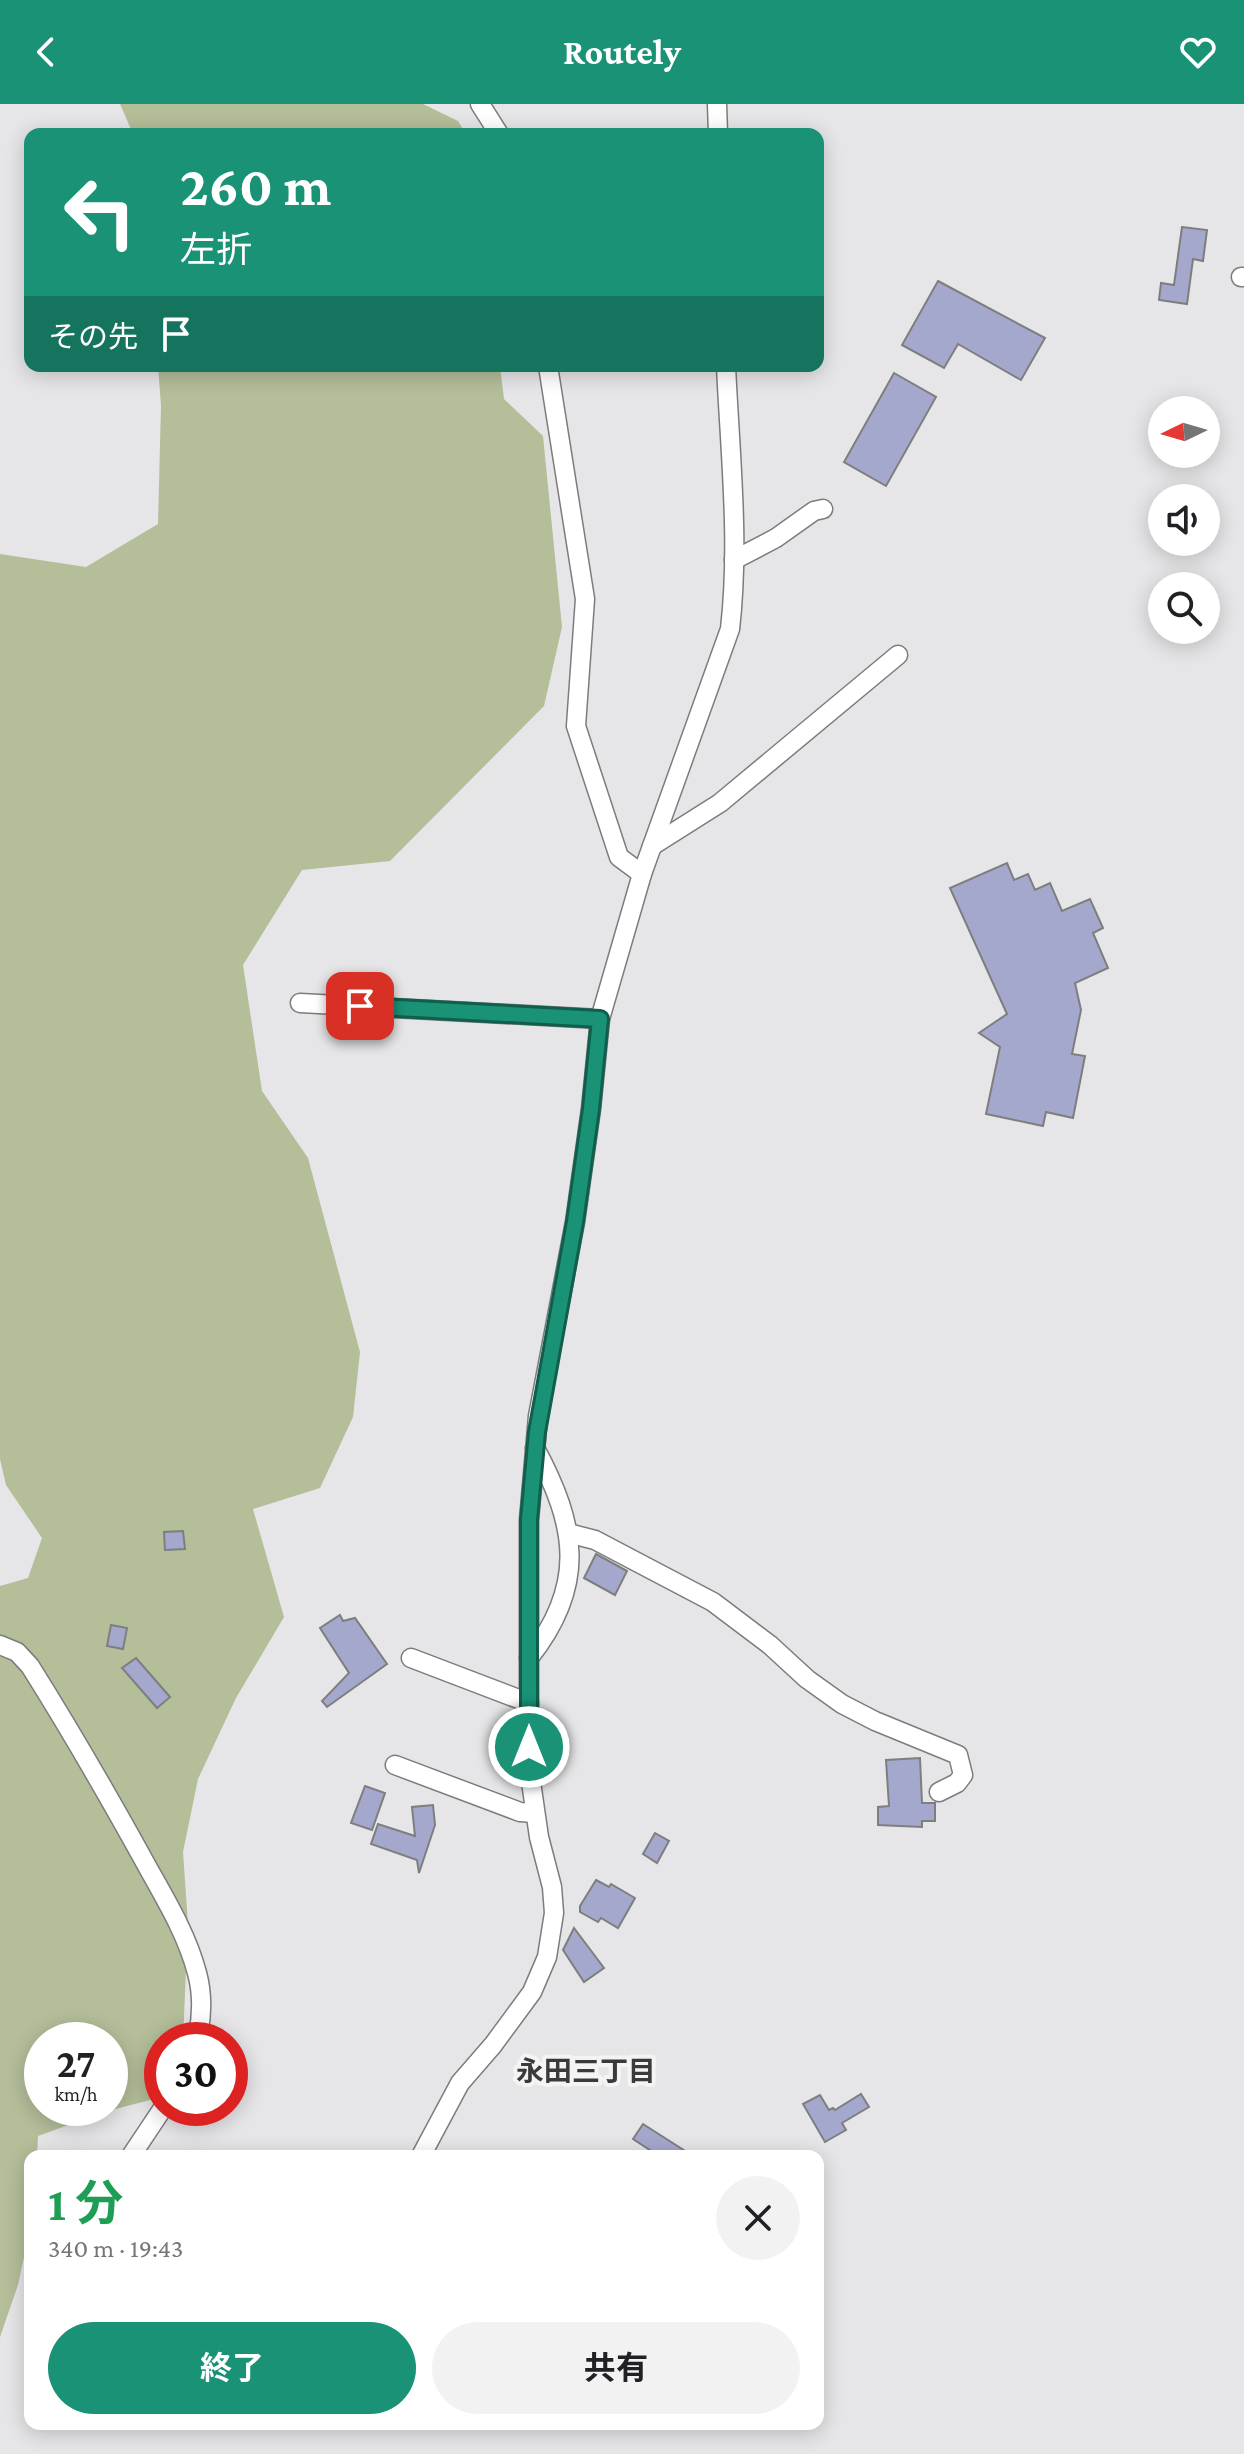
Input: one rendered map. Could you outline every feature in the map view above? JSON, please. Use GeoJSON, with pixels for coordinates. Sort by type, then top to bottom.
{"type":"FeatureCollection","features":[{"type":"Feature","properties":{"kind":"street"},"geometry":{"type":"LineString","coordinates":[[480,104],[495,128]]}},
{"type":"Feature","properties":{"kind":"street"},"geometry":{"type":"LineString","coordinates":[[717,104],[718,128]]}},
{"type":"Feature","properties":{"kind":"street"},"geometry":{"type":"LineString","coordinates":[[549,372],[585,599],[576,726],[619,857],[642,874]]}},
{"type":"Feature","properties":{"kind":"street"},"geometry":{"type":"LineString","coordinates":[[424,2150],[460,2083],[532,1992],[547,1957],[554,1913],[552,1887],[534,1813],[529,1768],[529,1520],[538,1416],[575,1222],[600,1019],[642,874],[730,629],[734,560],[726,372]]}},
{"type":"Feature","properties":{"kind":"street"},"geometry":{"type":"LineString","coordinates":[[734,560],[776,538],[814,511],[823,509]]}},
{"type":"Feature","properties":{"kind":"street"},"geometry":{"type":"LineString","coordinates":[[652,846],[720,803],[898,655]]}},
{"type":"Feature","properties":{"kind":"street"},"geometry":{"type":"LineString","coordinates":[[300,1003],[600,1019]]}},
{"type":"Feature","properties":{"kind":"street"},"geometry":{"type":"LineString","coordinates":[[529,1658],[549,1632],[568,1586],[565,1512],[555,1485],[535,1448]]}},
{"type":"Feature","properties":{"kind":"street"},"geometry":{"type":"LineString","coordinates":[[568,1533],[595,1540],[713,1602],[842,1704],[958,1755],[963,1775],[957,1783],[939,1792]]}},
{"type":"Feature","properties":{"kind":"street"},"geometry":{"type":"LineString","coordinates":[[0,1645],[17,1652],[30,1666],[173,1913],[198,1974],[201,2022]]}},
{"type":"Feature","properties":{"kind":"street"},"geometry":{"type":"LineString","coordinates":[[411,1658],[529,1703]]}},
{"type":"Feature","properties":{"kind":"street"},"geometry":{"type":"LineString","coordinates":[[395,1765],[520,1812],[534,1813]]}},
{"type":"Feature","properties":{"kind":"street"},"geometry":{"type":"LineString","coordinates":[[135,2150],[151,2126]]}},
{"type":"Feature","properties":{"kind":"green space"},"geometry":{"type":"Polygon","coordinates":[[[120,104],[423,104],[458,121],[462,128],[130,128],[120,104]]]}},
{"type":"Feature","properties":{"kind":"green space"},"geometry":{"type":"Polygon","coordinates":[[[158,372],[501,372],[504,399],[543,436],[562,627],[544,706],[390,861],[302,870],[243,965],[262,1091],[308,1158],[360,1352],[353,1417],[320,1488],[253,1509],[284,1617],[236,1698],[198,1779],[183,1852],[188,1924],[184,2022],[144,2022],[144,2102],[128,2106],[128,2022],[24,2022],[24,2126],[66,2126],[38,2136],[37,2150],[24,2150],[24,2257],[0,2337],[0,1586],[28,1578],[42,1538],[6,1485],[0,1459],[0,554],[86,567],[158,524],[161,406],[158,372]]]}},
{"type":"Feature","properties":{"kind":"building"},"geometry":{"type":"Polygon","coordinates":[[[1182,227],[1207,230],[1203,261],[1193,259],[1187,304],[1159,300],[1161,283],[1174,285],[1182,227]]]}},
{"type":"Feature","properties":{"kind":"building"},"geometry":{"type":"Polygon","coordinates":[[[938,281],[1045,338],[1021,380],[958,344],[944,368],[902,345],[938,281]]]}},
{"type":"Feature","properties":{"kind":"building"},"geometry":{"type":"Polygon","coordinates":[[[894,373],[936,397],[886,486],[844,462],[894,373]]]}},
{"type":"Feature","properties":{"kind":"building"},"geometry":{"type":"Polygon","coordinates":[[[1007,863],[1014,880],[1028,874],[1035,890],[1050,883],[1062,911],[1090,899],[1103,928],[1093,933],[1108,968],[1075,983],[1081,1010],[1072,1054],[1085,1056],[1073,1118],[1046,1112],[1043,1126],[986,1114],[1000,1047],[979,1033],[1007,1014],[950,888],[1007,863]]]}},
{"type":"Feature","properties":{"kind":"building"},"geometry":{"type":"Polygon","coordinates":[[[183,1531],[185,1549],[165,1550],[164,1532],[183,1531]]]}},
{"type":"Feature","properties":{"kind":"building"},"geometry":{"type":"Polygon","coordinates":[[[596,1554],[627,1571],[615,1595],[584,1578],[596,1554]]]}},
{"type":"Feature","properties":{"kind":"building"},"geometry":{"type":"Polygon","coordinates":[[[340,1615],[343,1621],[355,1618],[387,1664],[327,1707],[322,1701],[349,1673],[320,1628],[340,1615]]]}},
{"type":"Feature","properties":{"kind":"building"},"geometry":{"type":"Polygon","coordinates":[[[111,1625],[127,1628],[123,1649],[107,1646],[111,1625]]]}},
{"type":"Feature","properties":{"kind":"building"},"geometry":{"type":"Polygon","coordinates":[[[136,1658],[170,1697],[157,1708],[122,1668],[136,1658]]]}},
{"type":"Feature","properties":{"kind":"building"},"geometry":{"type":"Polygon","coordinates":[[[920,1758],[922,1803],[935,1803],[935,1821],[922,1821],[922,1827],[878,1825],[878,1807],[889,1806],[886,1760],[920,1758]]]}},
{"type":"Feature","properties":{"kind":"building"},"geometry":{"type":"Polygon","coordinates":[[[365,1786],[385,1793],[372,1830],[351,1823],[365,1786]]]}},
{"type":"Feature","properties":{"kind":"building"},"geometry":{"type":"Polygon","coordinates":[[[433,1805],[435,1825],[419,1873],[417,1860],[371,1844],[378,1824],[415,1836],[412,1807],[433,1805]]]}},
{"type":"Feature","properties":{"kind":"building"},"geometry":{"type":"Polygon","coordinates":[[[655,1833],[669,1841],[657,1863],[643,1854],[655,1833]]]}},
{"type":"Feature","properties":{"kind":"building"},"geometry":{"type":"Polygon","coordinates":[[[596,1880],[609,1887],[611,1884],[635,1898],[618,1928],[601,1918],[598,1922],[580,1912],[580,1906],[596,1880]]]}},
{"type":"Feature","properties":{"kind":"building"},"geometry":{"type":"Polygon","coordinates":[[[574,1928],[604,1968],[584,1982],[563,1950],[574,1928]]]}},
{"type":"Feature","properties":{"kind":"building"},"geometry":{"type":"Polygon","coordinates":[[[861,2094],[869,2107],[842,2123],[846,2130],[825,2142],[803,2104],[820,2095],[829,2110],[835,2110],[861,2094]]]}},
{"type":"Feature","properties":{"kind":"building"},"geometry":{"type":"Polygon","coordinates":[[[643,2124],[684,2150],[650,2150],[633,2139],[643,2124]]]}},
{"type":"Feature","properties":{"kind":"district","name":"永田三丁目"},"geometry":{"type":"Point","coordinates":[586,2071]}},
{"type":"Feature","properties":{"kind":"route"},"geometry":{"type":"LineString","coordinates":[[360,1006],[600,1019],[575,1222],[538,1416],[529,1520],[529,1747]]}}]}
